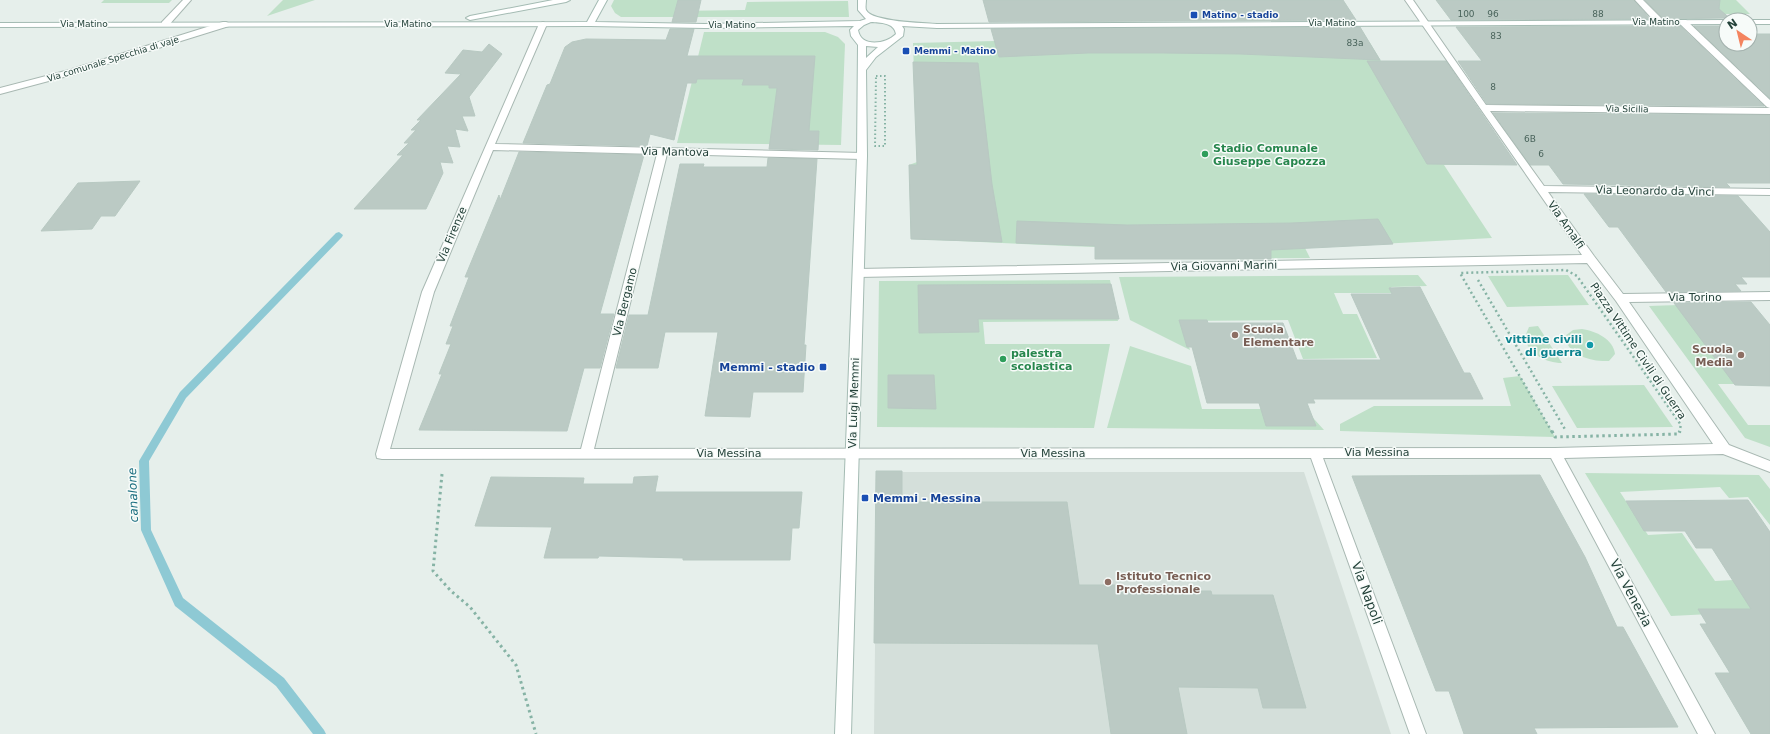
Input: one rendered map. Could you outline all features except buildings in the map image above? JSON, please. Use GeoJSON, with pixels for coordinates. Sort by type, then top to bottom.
{"type":"FeatureCollection","features":[{"type":"Feature","properties":{"kind":"street"},"geometry":{"type":"LineString","coordinates":[[165,24],[187,0]]}},
{"type":"Feature","properties":{"kind":"street"},"geometry":{"type":"LineString","coordinates":[[435,24],[566,0]]}},
{"type":"Feature","properties":{"kind":"street"},"geometry":{"type":"LineString","coordinates":[[590,24],[603,0]]}},
{"type":"Feature","properties":{"kind":"street"},"geometry":{"type":"LineString","coordinates":[[862,0],[862,10],[867,16],[876,20]]}},
{"type":"Feature","properties":{"kind":"street","name":"Via Amalfi"},"geometry":{"type":"LineString","coordinates":[[1409,0],[1540,189],[1620,298],[1724,450]]}},
{"type":"Feature","properties":{"kind":"street"},"geometry":{"type":"LineString","coordinates":[[1639,0],[1660,22]]}},
{"type":"Feature","properties":{"kind":"street","name":"Via Matino"},"geometry":{"type":"LineString","coordinates":[[0,25],[817,25],[860,23],[876,20],[894,23],[937,26],[1423,22],[1718,22]]}},
{"type":"Feature","properties":{"kind":"street"},"geometry":{"type":"LineString","coordinates":[[1683,22],[1770,105]]}},
{"type":"Feature","properties":{"kind":"street"},"geometry":{"type":"LineString","coordinates":[[1758,22],[1770,22]]}},
{"type":"Feature","properties":{"kind":"street"},"geometry":{"type":"LineString","coordinates":[[860,23],[856,26],[854,34],[860,41],[873,45],[887,44]]}},
{"type":"Feature","properties":{"kind":"street"},"geometry":{"type":"LineString","coordinates":[[894,23],[900,30],[898,38]]}},
{"type":"Feature","properties":{"kind":"street","name":"Via comunale Specchia di vaje"},"geometry":{"type":"LineString","coordinates":[[0,91],[72,72],[226,24]]}},
{"type":"Feature","properties":{"kind":"street","name":"Via Firenze"},"geometry":{"type":"LineString","coordinates":[[382,454],[428,292],[543,24]]}},
{"type":"Feature","properties":{"kind":"street","name":"Via Matino"},"geometry":{"type":"LineString","coordinates":[[817,25],[840,28],[854,34]]}},
{"type":"Feature","properties":{"kind":"street","name":"Via Matino"},"geometry":{"type":"LineString","coordinates":[[887,44],[910,32],[937,26]]}},
{"type":"Feature","properties":{"kind":"street","name":"Via Luigi Memmi"},"geometry":{"type":"LineString","coordinates":[[843,734],[862,156],[862,45],[860,41]]}},
{"type":"Feature","properties":{"kind":"street"},"geometry":{"type":"LineString","coordinates":[[861,71],[873,55],[887,44]]}},
{"type":"Feature","properties":{"kind":"street","name":"Via Sicilia"},"geometry":{"type":"LineString","coordinates":[[1484,108],[1770,111]]}},
{"type":"Feature","properties":{"kind":"street","name":"Via Mantova"},"geometry":{"type":"LineString","coordinates":[[489,147],[862,156]]}},
{"type":"Feature","properties":{"kind":"street","name":"Via Bergamo"},"geometry":{"type":"LineString","coordinates":[[586,453],[663,151]]}},
{"type":"Feature","properties":{"kind":"street","name":"Via Leonardo da Vinci"},"geometry":{"type":"LineString","coordinates":[[1540,189],[1770,192]]}},
{"type":"Feature","properties":{"kind":"street","name":"Via Giovanni Marini"},"geometry":{"type":"LineString","coordinates":[[858,273],[1590,259]]}},
{"type":"Feature","properties":{"kind":"street","name":"Via Torino"},"geometry":{"type":"LineString","coordinates":[[1620,298],[1770,296]]}},
{"type":"Feature","properties":{"kind":"street","name":"Via Messina"},"geometry":{"type":"LineString","coordinates":[[382,454],[1555,453],[1724,450],[1770,466]]}},
{"type":"Feature","properties":{"kind":"street","name":"Via Napoli"},"geometry":{"type":"LineString","coordinates":[[1315,453],[1418,734]]}},
{"type":"Feature","properties":{"kind":"street","name":"Via Venezia"},"geometry":{"type":"LineString","coordinates":[[1555,453],[1707,734]]}},
{"type":"Feature","properties":{"kind":"path"},"geometry":{"type":"LineString","coordinates":[[1466,261],[1578,452]]}},
{"type":"Feature","properties":{"kind":"path","name":"Piazza Vittime Civili di Guerra"},"geometry":{"type":"LineString","coordinates":[[1566,270],[1577,276],[1681,425],[1679,434],[1569,437],[1555,437],[1460,273],[1566,270]]}},
{"type":"Feature","properties":{"kind":"path"},"geometry":{"type":"LineString","coordinates":[[442,470],[433,571],[451,591],[470,607],[516,665],[536,734]]}},
{"type":"Feature","properties":{"kind":"shaded area","name":"Istituto Tecnico Professionale"},"geometry":{"type":"Polygon","coordinates":[[[877,472],[1304,472],[1391,734],[874,734],[877,472]]]}},
{"type":"Feature","properties":{"kind":"green space"},"geometry":{"type":"Polygon","coordinates":[[[104,0],[172,0],[169,3],[101,3],[104,0]]]}},
{"type":"Feature","properties":{"kind":"green space"},"geometry":{"type":"Polygon","coordinates":[[[283,0],[315,0],[267,16],[283,0]]]}},
{"type":"Feature","properties":{"kind":"green space"},"geometry":{"type":"Polygon","coordinates":[[[614,0],[679,0],[675,11],[745,10],[747,2],[848,1],[849,17],[621,17],[615,13],[611,6],[614,0]]]}},
{"type":"Feature","properties":{"kind":"green space"},"geometry":{"type":"Polygon","coordinates":[[[1714,0],[1736,0],[1748,12],[1718,12],[1718,14],[1713,14],[1714,0]]]}},
{"type":"Feature","properties":{"kind":"green space"},"geometry":{"type":"Polygon","coordinates":[[[704,32],[825,32],[838,37],[845,44],[841,145],[677,143],[704,32]]]}},
{"type":"Feature","properties":{"kind":"green space","name":"Stadio Comunale Giuseppe Capozza"},"geometry":{"type":"Polygon","coordinates":[[[995,41],[1370,43],[1381,61],[1500,165],[1444,165],[1492,238],[1305,248],[1310,258],[1132,259],[1130,248],[911,239],[909,165],[917,162],[913,43],[995,41]]]}},
{"type":"Feature","properties":{"kind":"green space"},"geometry":{"type":"Polygon","coordinates":[[[1418,275],[1427,286],[1391,287],[1394,293],[1334,293],[1343,314],[1357,314],[1377,358],[1303,359],[1288,320],[1182,321],[1190,350],[1130,320],[1119,277],[1418,275]]]}},
{"type":"Feature","properties":{"kind":"green space"},"geometry":{"type":"Polygon","coordinates":[[[1568,275],[1589,305],[1507,307],[1488,276],[1568,275]]]}},
{"type":"Feature","properties":{"kind":"green space","name":"palestra scolastica"},"geometry":{"type":"Polygon","coordinates":[[[1110,280],[1118,321],[983,322],[985,344],[1110,344],[1094,428],[877,427],[879,281],[1110,280]]]}},
{"type":"Feature","properties":{"kind":"green space"},"geometry":{"type":"Polygon","coordinates":[[[1678,305],[1737,384],[1718,384],[1748,425],[1770,425],[1770,447],[1745,438],[1649,306],[1678,305]]]}},
{"type":"Feature","properties":{"kind":"green space"},"geometry":{"type":"Polygon","coordinates":[[[1538,326],[1562,363],[1556,363],[1539,357],[1530,349],[1524,339],[1529,327],[1538,326]]]}},
{"type":"Feature","properties":{"kind":"green space"},"geometry":{"type":"Polygon","coordinates":[[[1582,329],[1598,334],[1611,344],[1615,354],[1609,361],[1589,359],[1576,353],[1570,348],[1565,336],[1573,330],[1582,329]]]}},
{"type":"Feature","properties":{"kind":"green space"},"geometry":{"type":"Polygon","coordinates":[[[1130,346],[1191,366],[1202,409],[1305,409],[1324,430],[1107,428],[1130,346]]]}},
{"type":"Feature","properties":{"kind":"green space"},"geometry":{"type":"Polygon","coordinates":[[[1520,376],[1555,437],[1340,431],[1340,424],[1374,406],[1511,406],[1503,378],[1520,376]]]}},
{"type":"Feature","properties":{"kind":"green space"},"geometry":{"type":"Polygon","coordinates":[[[1644,385],[1673,427],[1577,428],[1552,386],[1644,385]]]}},
{"type":"Feature","properties":{"kind":"green space"},"geometry":{"type":"Polygon","coordinates":[[[1585,473],[1759,475],[1770,489],[1770,525],[1748,497],[1729,498],[1720,487],[1620,492],[1648,535],[1682,533],[1715,581],[1770,578],[1770,611],[1671,616],[1585,473]]]}},
{"type":"Feature","properties":{"kind":"waterway","name":"canalone"},"geometry":{"type":"LineString","coordinates":[[320,734],[280,682],[179,602],[146,530],[144,461],[183,395],[339,235]]}},
{"type":"Feature","properties":{"kind":"place","name":"Matino - stadio"},"geometry":{"type":"Point","coordinates":[1194,15]}},
{"type":"Feature","properties":{"kind":"place","name":"Memmi - Matino"},"geometry":{"type":"Point","coordinates":[906,51]}},
{"type":"Feature","properties":{"kind":"place","name":"Stadio Comunale Giuseppe Capozza"},"geometry":{"type":"Point","coordinates":[1205,154]}},
{"type":"Feature","properties":{"kind":"place","name":"Scuola Elementare"},"geometry":{"type":"Point","coordinates":[1235,335]}},
{"type":"Feature","properties":{"kind":"place","name":"vittime civili di guerra"},"geometry":{"type":"Point","coordinates":[1590,345]}},
{"type":"Feature","properties":{"kind":"place","name":"Scuola Media"},"geometry":{"type":"Point","coordinates":[1741,355]}},
{"type":"Feature","properties":{"kind":"place","name":"palestra scolastica"},"geometry":{"type":"Point","coordinates":[1003,359]}},
{"type":"Feature","properties":{"kind":"place","name":"Memmi - stadio"},"geometry":{"type":"Point","coordinates":[823,367]}},
{"type":"Feature","properties":{"kind":"place","name":"Memmi - Messina"},"geometry":{"type":"Point","coordinates":[865,498]}},
{"type":"Feature","properties":{"kind":"place","name":"Istituto Tecnico Professionale"},"geometry":{"type":"Point","coordinates":[1108,582]}}]}
